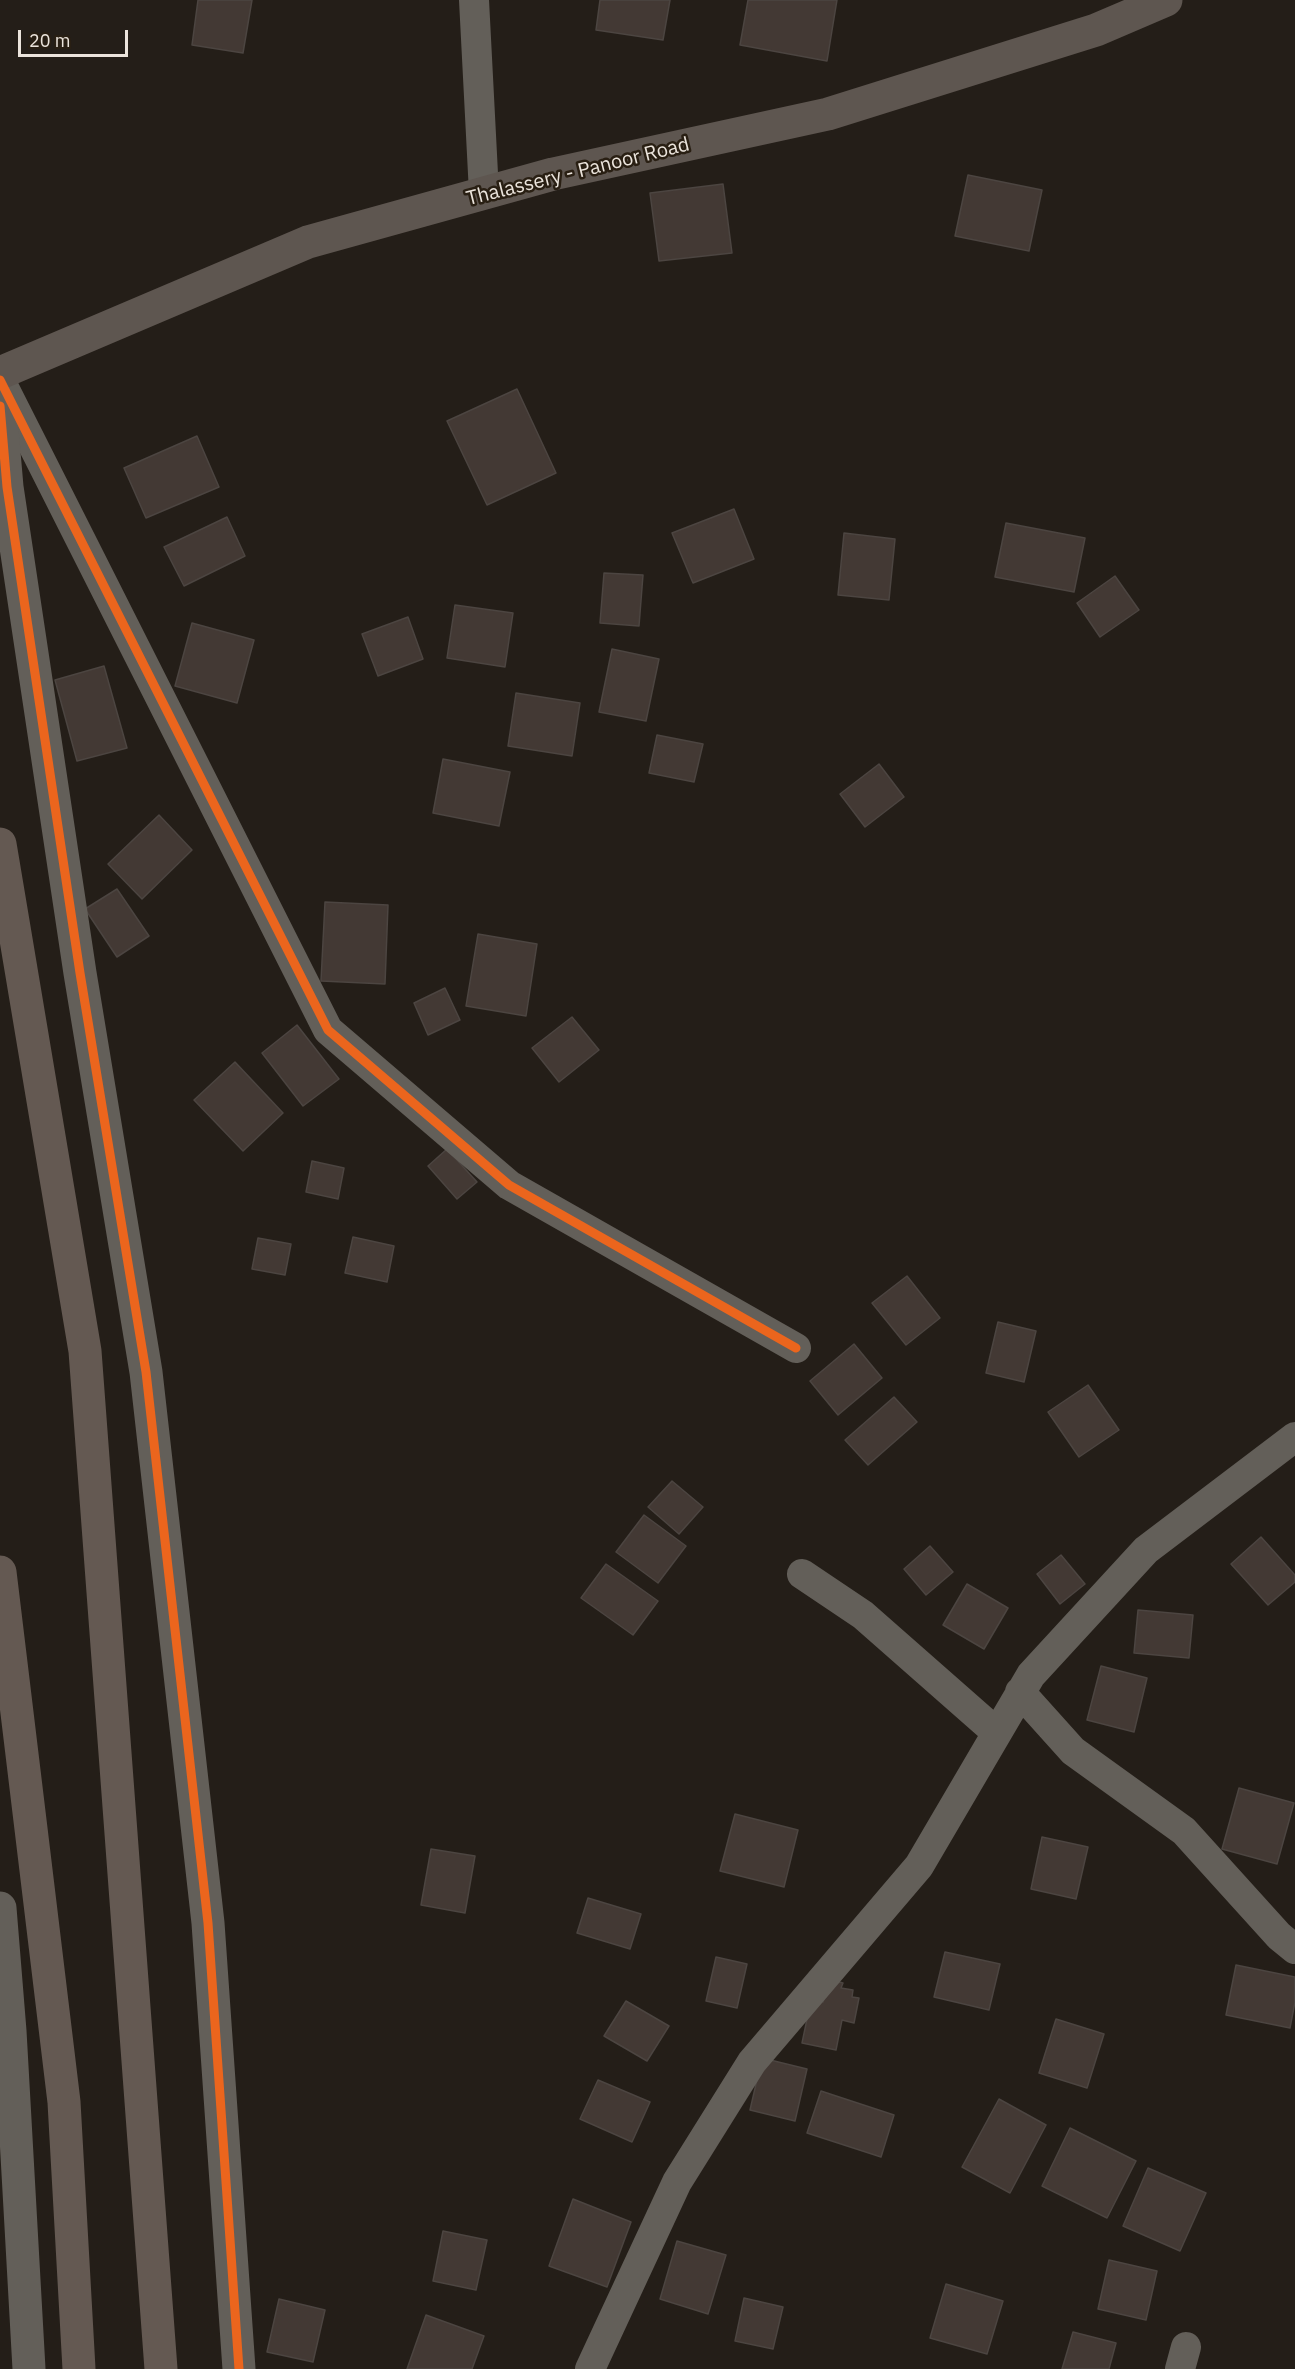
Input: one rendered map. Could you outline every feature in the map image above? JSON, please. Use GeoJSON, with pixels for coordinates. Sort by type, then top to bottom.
{"type":"FeatureCollection","features":[{"type":"Feature","properties":{"kind":"highway"},"geometry":{"type":"LineString","coordinates":[[0,843],[85,1351],[161,2369]]}},
{"type":"Feature","properties":{"kind":"highway"},"geometry":{"type":"LineString","coordinates":[[0,1572],[63,2102],[78,2369]]}},
{"type":"Feature","properties":{"kind":"main road","name":"Thalassery - Panoor Road"},"geometry":{"type":"LineString","coordinates":[[0,373],[308,242],[553,174],[828,114],[1095,30],[1166,0]]}},
{"type":"Feature","properties":{"kind":"street"},"geometry":{"type":"LineString","coordinates":[[474,0],[484,193]]}},
{"type":"Feature","properties":{"kind":"street"},"geometry":{"type":"LineString","coordinates":[[0,380],[328,1030],[509,1185],[796,1348]]}},
{"type":"Feature","properties":{"kind":"street"},"geometry":{"type":"LineString","coordinates":[[0,406],[7,488],[73,926],[146,1372],[208,1923],[239,2369]]}},
{"type":"Feature","properties":{"kind":"street"},"geometry":{"type":"LineString","coordinates":[[590,2369],[677,2181],[752,2062],[919,1866],[1031,1675],[1146,1550],[1295,1437]]}},
{"type":"Feature","properties":{"kind":"street"},"geometry":{"type":"LineString","coordinates":[[802,1574],[863,1614],[996,1732]]}},
{"type":"Feature","properties":{"kind":"street"},"geometry":{"type":"LineString","coordinates":[[1020,1692],[1073,1751],[1184,1831],[1279,1936],[1295,1949]]}},
{"type":"Feature","properties":{"kind":"street"},"geometry":{"type":"LineString","coordinates":[[0,1908],[12,2054],[29,2369]]}},
{"type":"Feature","properties":{"kind":"building"},"geometry":{"type":"Polygon","coordinates":[[[198,0],[252,0],[243,53],[192,45],[198,0]]]}},
{"type":"Feature","properties":{"kind":"building"},"geometry":{"type":"Polygon","coordinates":[[[600,0],[670,0],[663,40],[596,30],[600,0]]]}},
{"type":"Feature","properties":{"kind":"building"},"geometry":{"type":"Polygon","coordinates":[[[748,0],[837,0],[827,61],[740,45],[748,0]]]}},
{"type":"Feature","properties":{"kind":"building"},"geometry":{"type":"Polygon","coordinates":[[[968,175],[1042,190],[1029,251],[955,236],[968,175]]]}},
{"type":"Feature","properties":{"kind":"building"},"geometry":{"type":"Polygon","coordinates":[[[723,184],[732,253],[659,261],[650,193],[723,184]]]}},
{"type":"Feature","properties":{"kind":"building"},"geometry":{"type":"Polygon","coordinates":[[[517,389],[556,473],[487,505],[447,421],[517,389]]]}},
{"type":"Feature","properties":{"kind":"building"},"geometry":{"type":"Polygon","coordinates":[[[197,436],[219,487],[146,518],[124,468],[197,436]]]}},
{"type":"Feature","properties":{"kind":"building"},"geometry":{"type":"Polygon","coordinates":[[[734,509],[754,559],[693,583],[672,533],[734,509]]]}},
{"type":"Feature","properties":{"kind":"building"},"geometry":{"type":"Polygon","coordinates":[[[227,517],[245,556],[184,586],[164,547],[227,517]]]}},
{"type":"Feature","properties":{"kind":"building"},"geometry":{"type":"Polygon","coordinates":[[[1006,523],[1085,538],[1074,592],[995,577],[1006,523]]]}},
{"type":"Feature","properties":{"kind":"building"},"geometry":{"type":"Polygon","coordinates":[[[844,533],[895,539],[889,600],[838,595],[844,533]]]}},
{"type":"Feature","properties":{"kind":"building"},"geometry":{"type":"Polygon","coordinates":[[[604,573],[643,575],[639,626],[600,623],[604,573]]]}},
{"type":"Feature","properties":{"kind":"building"},"geometry":{"type":"Polygon","coordinates":[[[1115,576],[1139,610],[1100,637],[1077,603],[1115,576]]]}},
{"type":"Feature","properties":{"kind":"building"},"geometry":{"type":"Polygon","coordinates":[[[455,605],[513,613],[505,667],[447,658],[455,605]]]}},
{"type":"Feature","properties":{"kind":"building"},"geometry":{"type":"Polygon","coordinates":[[[408,617],[423,659],[378,676],[362,634],[408,617]]]}},
{"type":"Feature","properties":{"kind":"building"},"geometry":{"type":"Polygon","coordinates":[[[192,623],[254,640],[237,703],[175,686],[192,623]]]}},
{"type":"Feature","properties":{"kind":"building"},"geometry":{"type":"Polygon","coordinates":[[[612,649],[659,659],[646,721],[599,712],[612,649]]]}},
{"type":"Feature","properties":{"kind":"building"},"geometry":{"type":"Polygon","coordinates":[[[104,666],[127,748],[77,761],[55,680],[104,666]]]}},
{"type":"Feature","properties":{"kind":"building"},"geometry":{"type":"Polygon","coordinates":[[[516,693],[580,703],[572,756],[508,746],[516,693]]]}},
{"type":"Feature","properties":{"kind":"building"},"geometry":{"type":"Polygon","coordinates":[[[657,735],[703,744],[694,782],[649,773],[657,735]]]}},
{"type":"Feature","properties":{"kind":"building"},"geometry":{"type":"Polygon","coordinates":[[[443,759],[510,772],[499,826],[433,813],[443,759]]]}},
{"type":"Feature","properties":{"kind":"building"},"geometry":{"type":"Polygon","coordinates":[[[879,764],[904,797],[865,827],[840,794],[879,764]]]}},
{"type":"Feature","properties":{"kind":"building"},"geometry":{"type":"Polygon","coordinates":[[[159,815],[192,850],[142,899],[108,864],[159,815]]]}},
{"type":"Feature","properties":{"kind":"building"},"geometry":{"type":"Polygon","coordinates":[[[117,889],[149,936],[117,957],[85,909],[117,889]]]}},
{"type":"Feature","properties":{"kind":"building"},"geometry":{"type":"Polygon","coordinates":[[[325,902],[388,905],[385,984],[321,981],[325,902]]]}},
{"type":"Feature","properties":{"kind":"building"},"geometry":{"type":"Polygon","coordinates":[[[478,934],[537,944],[526,1016],[466,1006],[478,934]]]}},
{"type":"Feature","properties":{"kind":"building"},"geometry":{"type":"Polygon","coordinates":[[[445,988],[460,1020],[428,1035],[414,1003],[445,988]]]}},
{"type":"Feature","properties":{"kind":"building"},"geometry":{"type":"Polygon","coordinates":[[[572,1017],[599,1050],[559,1082],[532,1048],[572,1017]]]}},
{"type":"Feature","properties":{"kind":"building"},"geometry":{"type":"Polygon","coordinates":[[[297,1025],[339,1079],[303,1106],[262,1053],[297,1025]]]}},
{"type":"Feature","properties":{"kind":"building"},"geometry":{"type":"Polygon","coordinates":[[[235,1062],[283,1113],[243,1151],[194,1100],[235,1062]]]}},
{"type":"Feature","properties":{"kind":"building"},"geometry":{"type":"Polygon","coordinates":[[[447,1149],[477,1182],[457,1199],[428,1166],[447,1149]]]}},
{"type":"Feature","properties":{"kind":"building"},"geometry":{"type":"Polygon","coordinates":[[[312,1161],[344,1168],[338,1199],[306,1192],[312,1161]]]}},
{"type":"Feature","properties":{"kind":"building"},"geometry":{"type":"Polygon","coordinates":[[[353,1237],[394,1246],[387,1282],[345,1273],[353,1237]]]}},
{"type":"Feature","properties":{"kind":"building"},"geometry":{"type":"Polygon","coordinates":[[[258,1238],[291,1244],[285,1275],[252,1269],[258,1238]]]}},
{"type":"Feature","properties":{"kind":"building"},"geometry":{"type":"Polygon","coordinates":[[[907,1276],[940,1318],[906,1345],[872,1303],[907,1276]]]}},
{"type":"Feature","properties":{"kind":"building"},"geometry":{"type":"Polygon","coordinates":[[[998,1322],[1036,1331],[1024,1382],[986,1373],[998,1322]]]}},
{"type":"Feature","properties":{"kind":"building"},"geometry":{"type":"Polygon","coordinates":[[[854,1344],[882,1378],[838,1415],[810,1381],[854,1344]]]}},
{"type":"Feature","properties":{"kind":"building"},"geometry":{"type":"Polygon","coordinates":[[[1088,1385],[1119,1430],[1079,1457],[1048,1412],[1088,1385]]]}},
{"type":"Feature","properties":{"kind":"building"},"geometry":{"type":"Polygon","coordinates":[[[894,1397],[917,1422],[868,1465],[845,1440],[894,1397]]]}},
{"type":"Feature","properties":{"kind":"building"},"geometry":{"type":"Polygon","coordinates":[[[672,1481],[703,1507],[679,1534],[648,1507],[672,1481]]]}},
{"type":"Feature","properties":{"kind":"building"},"geometry":{"type":"Polygon","coordinates":[[[644,1515],[686,1546],[658,1583],[616,1552],[644,1515]]]}},
{"type":"Feature","properties":{"kind":"building"},"geometry":{"type":"Polygon","coordinates":[[[1261,1537],[1295,1575],[1295,1582],[1268,1605],[1231,1564],[1261,1537]]]}},
{"type":"Feature","properties":{"kind":"building"},"geometry":{"type":"Polygon","coordinates":[[[930,1546],[953,1572],[926,1595],[904,1569],[930,1546]]]}},
{"type":"Feature","properties":{"kind":"building"},"geometry":{"type":"Polygon","coordinates":[[[1061,1555],[1085,1584],[1060,1604],[1037,1574],[1061,1555]]]}},
{"type":"Feature","properties":{"kind":"building"},"geometry":{"type":"Polygon","coordinates":[[[606,1564],[658,1601],[633,1635],[581,1598],[606,1564]]]}},
{"type":"Feature","properties":{"kind":"building"},"geometry":{"type":"Polygon","coordinates":[[[967,1584],[1008,1608],[984,1649],[943,1625],[967,1584]]]}},
{"type":"Feature","properties":{"kind":"building"},"geometry":{"type":"Polygon","coordinates":[[[1138,1610],[1193,1615],[1189,1658],[1134,1653],[1138,1610]]]}},
{"type":"Feature","properties":{"kind":"building"},"geometry":{"type":"Polygon","coordinates":[[[1101,1666],[1147,1678],[1134,1732],[1087,1720],[1101,1666]]]}},
{"type":"Feature","properties":{"kind":"building"},"geometry":{"type":"Polygon","coordinates":[[[1239,1788],[1294,1803],[1277,1864],[1222,1849],[1239,1788]]]}},
{"type":"Feature","properties":{"kind":"building"},"geometry":{"type":"Polygon","coordinates":[[[735,1814],[798,1830],[784,1887],[720,1871],[735,1814]]]}},
{"type":"Feature","properties":{"kind":"building"},"geometry":{"type":"Polygon","coordinates":[[[1042,1837],[1088,1847],[1076,1899],[1031,1889],[1042,1837]]]}},
{"type":"Feature","properties":{"kind":"building"},"geometry":{"type":"Polygon","coordinates":[[[431,1849],[475,1856],[465,1913],[421,1905],[431,1849]]]}},
{"type":"Feature","properties":{"kind":"building"},"geometry":{"type":"Polygon","coordinates":[[[588,1898],[641,1914],[630,1949],[577,1933],[588,1898]]]}},
{"type":"Feature","properties":{"kind":"building"},"geometry":{"type":"Polygon","coordinates":[[[945,1952],[1000,1964],[989,2010],[934,1997],[945,1952]]]}},
{"type":"Feature","properties":{"kind":"building"},"geometry":{"type":"Polygon","coordinates":[[[716,1957],[747,1964],[737,2008],[706,2001],[716,1957]]]}},
{"type":"Feature","properties":{"kind":"building"},"geometry":{"type":"Polygon","coordinates":[[[1236,1965],[1295,1977],[1295,2002],[1290,2028],[1226,2015],[1236,1965]]]}},
{"type":"Feature","properties":{"kind":"building"},"geometry":{"type":"Polygon","coordinates":[[[828,1979],[843,1983],[841,1988],[853,1990],[852,1997],[859,1998],[854,2023],[842,2020],[836,2050],[802,2043],[811,2000],[823,2002],[828,1979]]]}},
{"type":"Feature","properties":{"kind":"building"},"geometry":{"type":"Polygon","coordinates":[[[626,2001],[669,2026],[647,2061],[604,2036],[626,2001]]]}},
{"type":"Feature","properties":{"kind":"building"},"geometry":{"type":"Polygon","coordinates":[[[1056,2019],[1104,2034],[1087,2088],[1039,2073],[1056,2019]]]}},
{"type":"Feature","properties":{"kind":"building"},"geometry":{"type":"Polygon","coordinates":[[[762,2058],[807,2069],[795,2121],[750,2110],[762,2058]]]}},
{"type":"Feature","properties":{"kind":"building"},"geometry":{"type":"Polygon","coordinates":[[[598,2080],[650,2102],[632,2142],[580,2119],[598,2080]]]}},
{"type":"Feature","properties":{"kind":"building"},"geometry":{"type":"Polygon","coordinates":[[[821,2091],[894,2115],[881,2157],[807,2133],[821,2091]]]}},
{"type":"Feature","properties":{"kind":"building"},"geometry":{"type":"Polygon","coordinates":[[[999,2099],[1046,2125],[1010,2193],[962,2167],[999,2099]]]}},
{"type":"Feature","properties":{"kind":"building"},"geometry":{"type":"Polygon","coordinates":[[[1070,2128],[1136,2161],[1107,2218],[1042,2186],[1070,2128]]]}},
{"type":"Feature","properties":{"kind":"building"},"geometry":{"type":"Polygon","coordinates":[[[1148,2168],[1206,2193],[1180,2251],[1123,2226],[1148,2168]]]}},
{"type":"Feature","properties":{"kind":"building"},"geometry":{"type":"Polygon","coordinates":[[[573,2199],[631,2222],[607,2287],[549,2266],[573,2199]]]}},
{"type":"Feature","properties":{"kind":"building"},"geometry":{"type":"Polygon","coordinates":[[[443,2231],[487,2240],[476,2290],[433,2281],[443,2231]]]}},
{"type":"Feature","properties":{"kind":"building"},"geometry":{"type":"Polygon","coordinates":[[[677,2241],[726,2255],[708,2314],[660,2299],[677,2241]]]}},
{"type":"Feature","properties":{"kind":"building"},"geometry":{"type":"Polygon","coordinates":[[[1109,2260],[1157,2271],[1146,2320],[1098,2309],[1109,2260]]]}},
{"type":"Feature","properties":{"kind":"building"},"geometry":{"type":"Polygon","coordinates":[[[946,2284],[1003,2301],[987,2354],[930,2338],[946,2284]]]}},
{"type":"Feature","properties":{"kind":"building"},"geometry":{"type":"Polygon","coordinates":[[[744,2298],[783,2307],[773,2349],[735,2341],[744,2298]]]}},
{"type":"Feature","properties":{"kind":"building"},"geometry":{"type":"Polygon","coordinates":[[[279,2299],[325,2310],[313,2362],[267,2352],[279,2299]]]}},
{"type":"Feature","properties":{"kind":"building"},"geometry":{"type":"Polygon","coordinates":[[[426,2315],[484,2336],[472,2369],[407,2369],[426,2315]]]}},
{"type":"Feature","properties":{"kind":"building"},"geometry":{"type":"Polygon","coordinates":[[[1073,2332],[1116,2343],[1109,2369],[1062,2369],[1073,2332]]]}},
{"type":"Feature","properties":{"kind":"cycle path"},"geometry":{"type":"LineString","coordinates":[[0,380],[328,1030],[509,1185],[796,1348]]}},
{"type":"Feature","properties":{"kind":"cycle path"},"geometry":{"type":"LineString","coordinates":[[0,406],[7,487],[80,973],[146,1372],[208,1923],[239,2369]]}}]}
